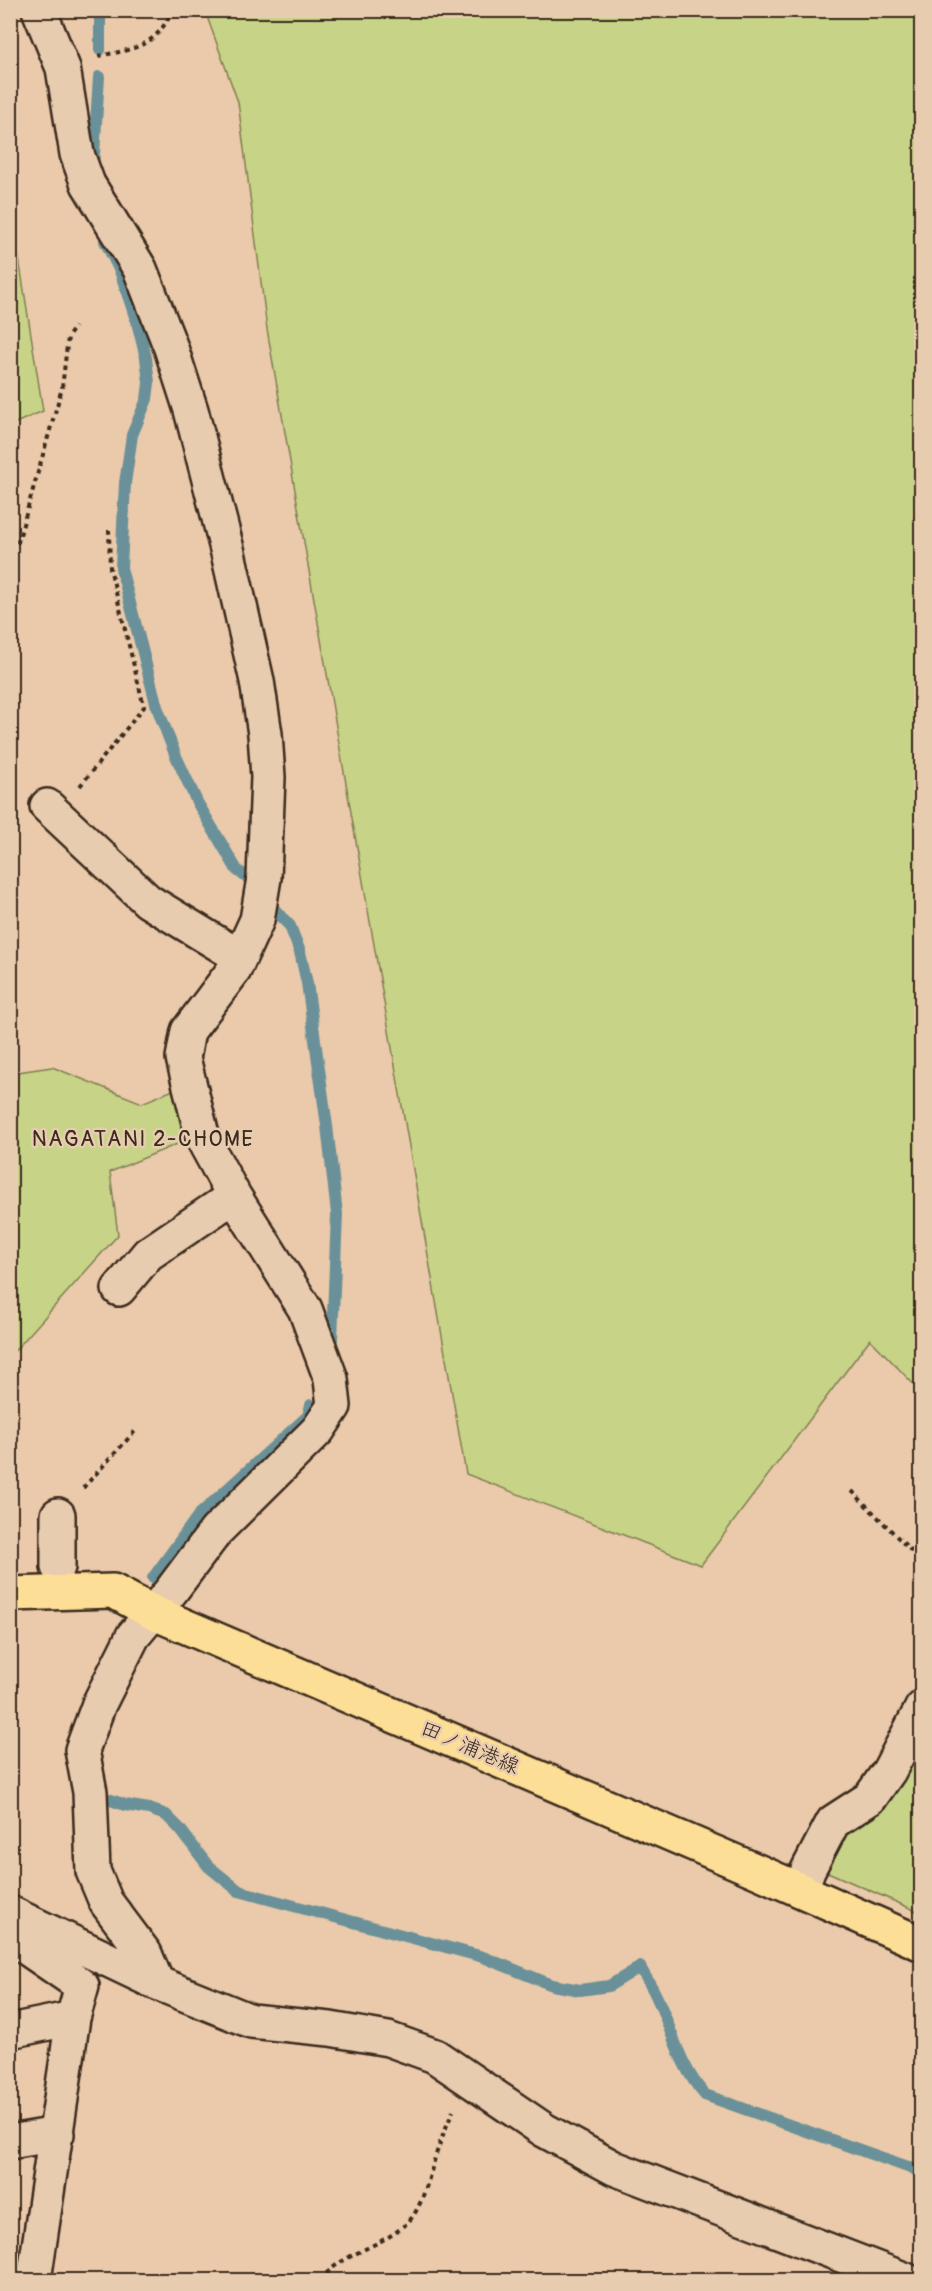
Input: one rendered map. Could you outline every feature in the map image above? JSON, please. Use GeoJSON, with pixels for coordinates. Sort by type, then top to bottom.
{"type":"FeatureCollection","features":[{"type":"Feature","properties":{"kind":"main road","name":"田ノ浦港線"},"geometry":{"type":"LineString","coordinates":[[10,1594],[113,1592],[152,1612],[262,1657],[921,1944]]}},
{"type":"Feature","properties":{"kind":"street"},"geometry":{"type":"LineString","coordinates":[[39,10],[63,68],[77,154],[88,184],[140,269],[171,348],[191,410],[228,553],[257,681],[265,734],[268,777],[264,878],[257,920],[234,970],[188,1031],[183,1058],[203,1139],[234,1196],[305,1309],[331,1379],[334,1406],[318,1430],[216,1531],[171,1591],[133,1636],[99,1704],[82,1750],[90,1792],[93,1871],[106,1902],[145,1954],[158,1983]]}},
{"type":"Feature","properties":{"kind":"street"},"geometry":{"type":"LineString","coordinates":[[51,809],[148,901],[240,957]]}},
{"type":"Feature","properties":{"kind":"street"},"geometry":{"type":"LineString","coordinates":[[119,1289],[148,1254],[234,1196]]}},
{"type":"Feature","properties":{"kind":"street"},"geometry":{"type":"LineString","coordinates":[[58,1515],[58,1567]]}},
{"type":"Feature","properties":{"kind":"street"},"geometry":{"type":"LineString","coordinates":[[801,1890],[808,1870],[833,1822],[870,1798],[889,1772],[921,1708]]}},
{"type":"Feature","properties":{"kind":"street"},"geometry":{"type":"LineString","coordinates":[[10,1913],[158,1983],[251,2021],[330,2029],[388,2039],[435,2056],[544,2130],[614,2168],[906,2280]]}},
{"type":"Feature","properties":{"kind":"street"},"geometry":{"type":"LineString","coordinates":[[10,1919],[18,1942],[82,1986],[74,2018],[34,2280]]}},
{"type":"Feature","properties":{"kind":"street"},"geometry":{"type":"LineString","coordinates":[[10,2031],[74,2018]]}},
{"type":"Feature","properties":{"kind":"street"},"geometry":{"type":"LineString","coordinates":[[10,2142],[57,2134]]}},
{"type":"Feature","properties":{"kind":"path"},"geometry":{"type":"LineString","coordinates":[[63,68],[93,57],[143,45],[161,32],[170,17]]}},
{"type":"Feature","properties":{"kind":"path"},"geometry":{"type":"LineString","coordinates":[[10,549],[18,542],[62,388],[68,337],[75,327]]}},
{"type":"Feature","properties":{"kind":"path"},"geometry":{"type":"LineString","coordinates":[[51,809],[83,783],[144,707],[110,568],[109,530]]}},
{"type":"Feature","properties":{"kind":"path"},"geometry":{"type":"LineString","coordinates":[[58,1515],[137,1429]]}},
{"type":"Feature","properties":{"kind":"path"},"geometry":{"type":"LineString","coordinates":[[852,1491],[921,1562]]}},
{"type":"Feature","properties":{"kind":"path"},"geometry":{"type":"LineString","coordinates":[[320,2280],[330,2268],[405,2225],[418,2208],[440,2142],[461,2092],[470,2079]]}},
{"type":"Feature","properties":{"kind":"green space"},"geometry":{"type":"Polygon","coordinates":[[[205,11],[921,11],[921,1392],[870,1339],[701,1565],[466,1474],[267,329],[238,102],[205,11]]]}},
{"type":"Feature","properties":{"kind":"green space"},"geometry":{"type":"Polygon","coordinates":[[[11,208],[43,411],[10,425],[11,208]]]}},
{"type":"Feature","properties":{"kind":"green space"},"geometry":{"type":"Polygon","coordinates":[[[52,1067],[142,1103],[173,1090],[187,1140],[110,1172],[118,1235],[11,1355],[11,1073],[52,1067]]]}},
{"type":"Feature","properties":{"kind":"green space"},"geometry":{"type":"Polygon","coordinates":[[[921,1725],[921,1913],[821,1869],[841,1825],[921,1725]]]}},
{"type":"Feature","properties":{"kind":"waterway"},"geometry":{"type":"LineString","coordinates":[[100,10],[100,50]]}},
{"type":"Feature","properties":{"kind":"waterway"},"geometry":{"type":"LineString","coordinates":[[93,169],[99,77]]}},
{"type":"Feature","properties":{"kind":"waterway"},"geometry":{"type":"LineString","coordinates":[[105,241],[120,271],[138,326],[149,383],[147,399],[132,435],[125,483],[121,568],[157,707],[175,754],[197,802],[237,870],[254,883]]}},
{"type":"Feature","properties":{"kind":"waterway"},"geometry":{"type":"LineString","coordinates":[[270,905],[290,926],[300,952],[307,983],[337,1214],[332,1340]]}},
{"type":"Feature","properties":{"kind":"waterway"},"geometry":{"type":"LineString","coordinates":[[153,1578],[198,1516],[308,1416],[311,1405]]}},
{"type":"Feature","properties":{"kind":"waterway"},"geometry":{"type":"LineString","coordinates":[[97,1795],[125,1805],[149,1809],[166,1815],[180,1829],[208,1866],[239,1891],[483,1957],[552,1985],[580,1990],[609,1986],[640,1967],[656,1996],[689,2073],[705,2095],[922,2172]]}},
{"type":"Feature","properties":{"kind":"district","name":"NAGATANI 2-CHOME"},"geometry":{"type":"Point","coordinates":[143,1138]}}]}
